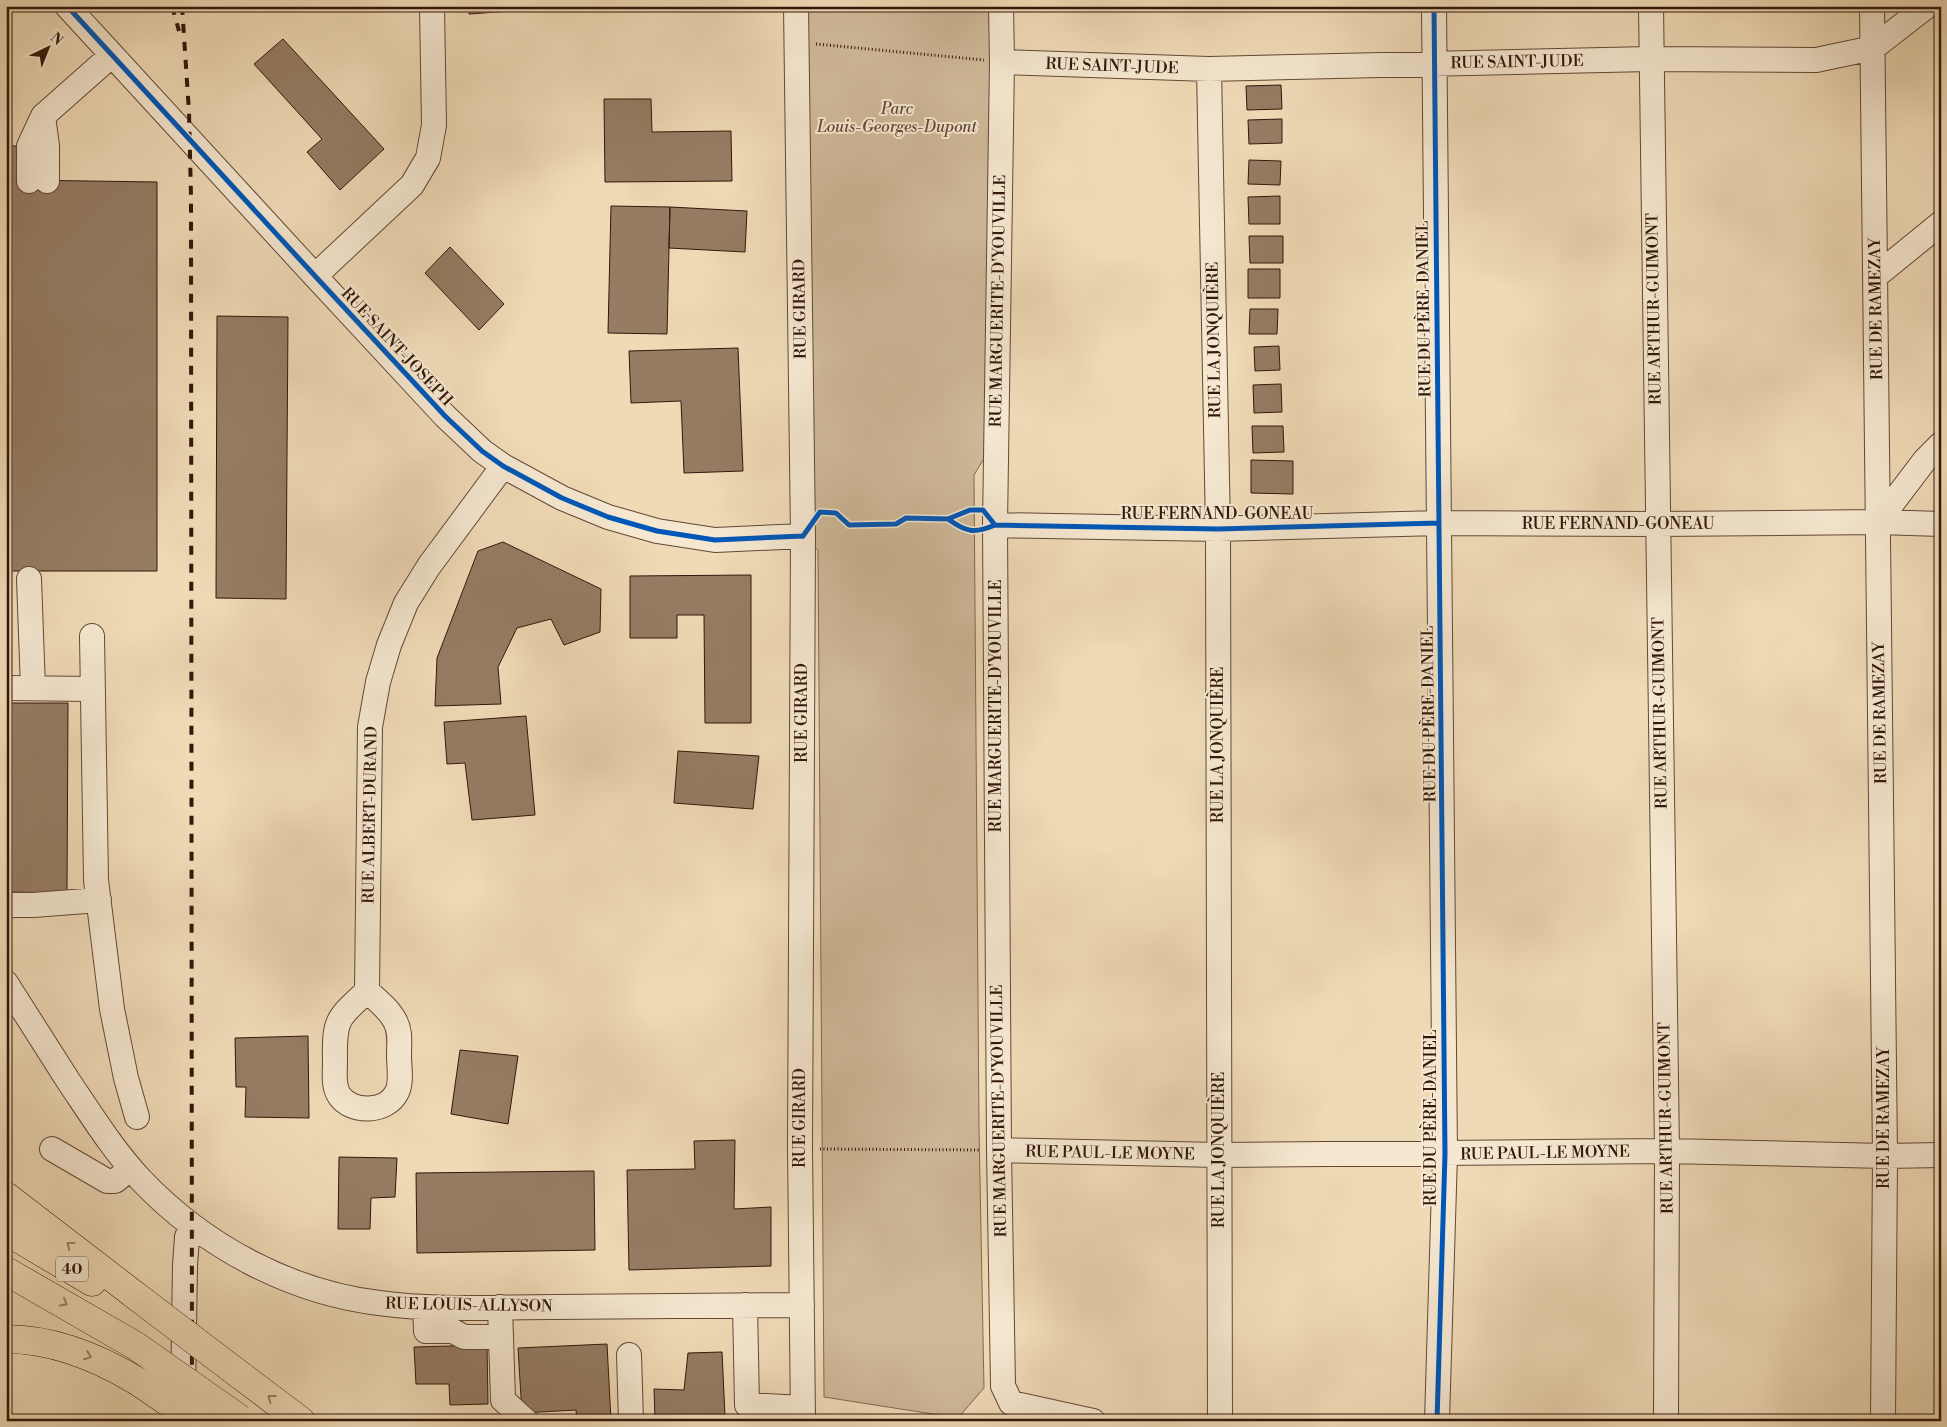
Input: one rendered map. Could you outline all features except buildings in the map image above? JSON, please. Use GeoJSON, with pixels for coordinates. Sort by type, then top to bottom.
{"type":"FeatureCollection","features":[{"type":"Feature","properties":{"kind":"highway"},"geometry":{"type":"LineString","coordinates":[[6,1196],[136,1302],[240,1375],[301,1421]]}},
{"type":"Feature","properties":{"kind":"highway","name":"40"},"geometry":{"type":"LineString","coordinates":[[6,1231],[136,1302]]}},
{"type":"Feature","properties":{"kind":"highway","name":"40"},"geometry":{"type":"LineString","coordinates":[[6,1271],[136,1346],[242,1420]]}},
{"type":"Feature","properties":{"kind":"highway"},"geometry":{"type":"LineString","coordinates":[[6,1339],[37,1342],[75,1351],[110,1366],[137,1381],[196,1421]]}},
{"type":"Feature","properties":{"kind":"street","name":"RUE SAINT-JOSEPH"},"geometry":{"type":"LineString","coordinates":[[67,6],[445,416],[482,451],[503,466],[562,498],[608,517],[657,531],[715,540],[803,536]]}},
{"type":"Feature","properties":{"kind":"street"},"geometry":{"type":"LineString","coordinates":[[315,276],[412,185],[428,158],[434,125],[432,6]]}},
{"type":"Feature","properties":{"kind":"street","name":"RUE GIRARD"},"geometry":{"type":"LineString","coordinates":[[796,6],[803,536],[800,1148],[803,1414]]}},
{"type":"Feature","properties":{"kind":"street","name":"RUE MARGUERITE-D'YOUVILLE"},"geometry":{"type":"LineString","coordinates":[[1001,6],[1002,62],[995,525],[999,1150],[1003,1386],[1011,1403],[1093,1421]]}},
{"type":"Feature","properties":{"kind":"street","name":"RUE DU PÈRE-DANIEL"},"geometry":{"type":"LineString","coordinates":[[1434,6],[1445,1154],[1437,1421]]}},
{"type":"Feature","properties":{"kind":"street","name":"RUE ARTHUR-GUIMONT"},"geometry":{"type":"LineString","coordinates":[[1650,6],[1667,1152],[1666,1421]]}},
{"type":"Feature","properties":{"kind":"street","name":"RUE DE RAMEZAY"},"geometry":{"type":"LineString","coordinates":[[1872,6],[1884,1156],[1883,1421]]}},
{"type":"Feature","properties":{"kind":"street","name":"RUE SAINT-JUDE"},"geometry":{"type":"LineString","coordinates":[[1002,62],[1209,69],[1650,59],[1816,60],[1873,48],[1927,6]]}},
{"type":"Feature","properties":{"kind":"street"},"geometry":{"type":"LineString","coordinates":[[38,181],[47,146],[44,116],[112,55]]}},
{"type":"Feature","properties":{"kind":"street","name":"RUE LA JONQUIÈRE"},"geometry":{"type":"LineString","coordinates":[[1209,69],[1218,529],[1220,1421]]}},
{"type":"Feature","properties":{"kind":"street"},"geometry":{"type":"LineString","coordinates":[[1876,276],[1941,222]]}},
{"type":"Feature","properties":{"kind":"street"},"geometry":{"type":"LineString","coordinates":[[1878,522],[1925,460],[1941,444]]}},
{"type":"Feature","properties":{"kind":"street","name":"RUE ALBERT-DURAND"},"geometry":{"type":"LineString","coordinates":[[367,991],[370,727],[378,682],[389,645],[406,603],[429,566],[503,466]]}},
{"type":"Feature","properties":{"kind":"street","name":"RUE FERNAND-GONEAU"},"geometry":{"type":"LineString","coordinates":[[995,525],[1218,529],[1439,523],[1878,522],[1941,524]]}},
{"type":"Feature","properties":{"kind":"street"},"geometry":{"type":"LineString","coordinates":[[29,579],[33,688]]}},
{"type":"Feature","properties":{"kind":"street"},"geometry":{"type":"LineString","coordinates":[[92,636],[96,880],[112,1009],[126,1078],[137,1117]]}},
{"type":"Feature","properties":{"kind":"street"},"geometry":{"type":"LineString","coordinates":[[6,688],[92,688]]}},
{"type":"Feature","properties":{"kind":"street"},"geometry":{"type":"LineString","coordinates":[[6,905],[98,900]]}},
{"type":"Feature","properties":{"kind":"street","name":"RUE LOUIS-ALLYSON"},"geometry":{"type":"LineString","coordinates":[[7,985],[100,1129],[130,1169],[156,1195],[192,1226],[241,1257],[265,1270],[299,1284],[360,1300],[425,1307],[802,1306]]}},
{"type":"Feature","properties":{"kind":"street"},"geometry":{"type":"LineString","coordinates":[[367,991],[390,1014],[399,1032],[398,1090],[390,1102],[373,1108],[356,1107],[347,1103],[338,1092],[335,1082],[334,1036],[337,1024],[344,1013],[367,991]]}},
{"type":"Feature","properties":{"kind":"street"},"geometry":{"type":"LineString","coordinates":[[52,1149],[110,1182],[119,1179],[130,1169]]}},
{"type":"Feature","properties":{"kind":"street","name":"RUE PAUL-LE MOYNE"},"geometry":{"type":"LineString","coordinates":[[999,1150],[1219,1155],[1667,1152],[1884,1156],[1941,1155]]}},
{"type":"Feature","properties":{"kind":"street"},"geometry":{"type":"LineString","coordinates":[[183,1421],[185,1265],[187,1237],[192,1226]]}},
{"type":"Feature","properties":{"kind":"street"},"geometry":{"type":"LineString","coordinates":[[745,1305],[748,1405],[763,1413],[803,1414]]}},
{"type":"Feature","properties":{"kind":"street"},"geometry":{"type":"LineString","coordinates":[[425,1307],[426,1331],[453,1331],[464,1337],[501,1337]]}},
{"type":"Feature","properties":{"kind":"street"},"geometry":{"type":"LineString","coordinates":[[500,1307],[503,1400],[526,1421]]}},
{"type":"Feature","properties":{"kind":"street"},"geometry":{"type":"LineString","coordinates":[[630,1355],[631,1421]]}},
{"type":"Feature","properties":{"kind":"path"},"geometry":{"type":"LineString","coordinates":[[797,42],[1002,62]]}},
{"type":"Feature","properties":{"kind":"path"},"geometry":{"type":"LineString","coordinates":[[800,1148],[999,1150]]}},
{"type":"Feature","properties":{"kind":"green space","name":"Parc Louis-Georges-Dupont"},"geometry":{"type":"Polygon","coordinates":[[[790,6],[1001,6],[1003,427],[974,475],[979,1128],[984,1388],[958,1418],[824,1397],[818,550],[803,536],[790,6]]]}},
{"type":"Feature","properties":{"kind":"railway"},"geometry":{"type":"LineString","coordinates":[[172,6],[179,31]]}},
{"type":"Feature","properties":{"kind":"railway"},"geometry":{"type":"LineString","coordinates":[[182,6],[189,112],[191,197],[192,1421]]}},
{"type":"Feature","properties":{"kind":"cycle path"},"geometry":{"type":"LineString","coordinates":[[67,6],[445,416],[482,451],[503,466],[562,498],[608,517],[657,531],[715,540],[803,536]]}},
{"type":"Feature","properties":{"kind":"cycle path"},"geometry":{"type":"LineString","coordinates":[[1434,6],[1445,1154],[1437,1421]]}},
{"type":"Feature","properties":{"kind":"cycle path"},"geometry":{"type":"LineString","coordinates":[[803,536],[820,512],[836,513],[849,525],[896,524],[906,518],[948,519],[970,510],[983,510],[995,525]]}},
{"type":"Feature","properties":{"kind":"cycle path"},"geometry":{"type":"LineString","coordinates":[[948,519],[960,527],[970,530],[981,530],[995,525],[1218,529],[1439,523]]}}]}
